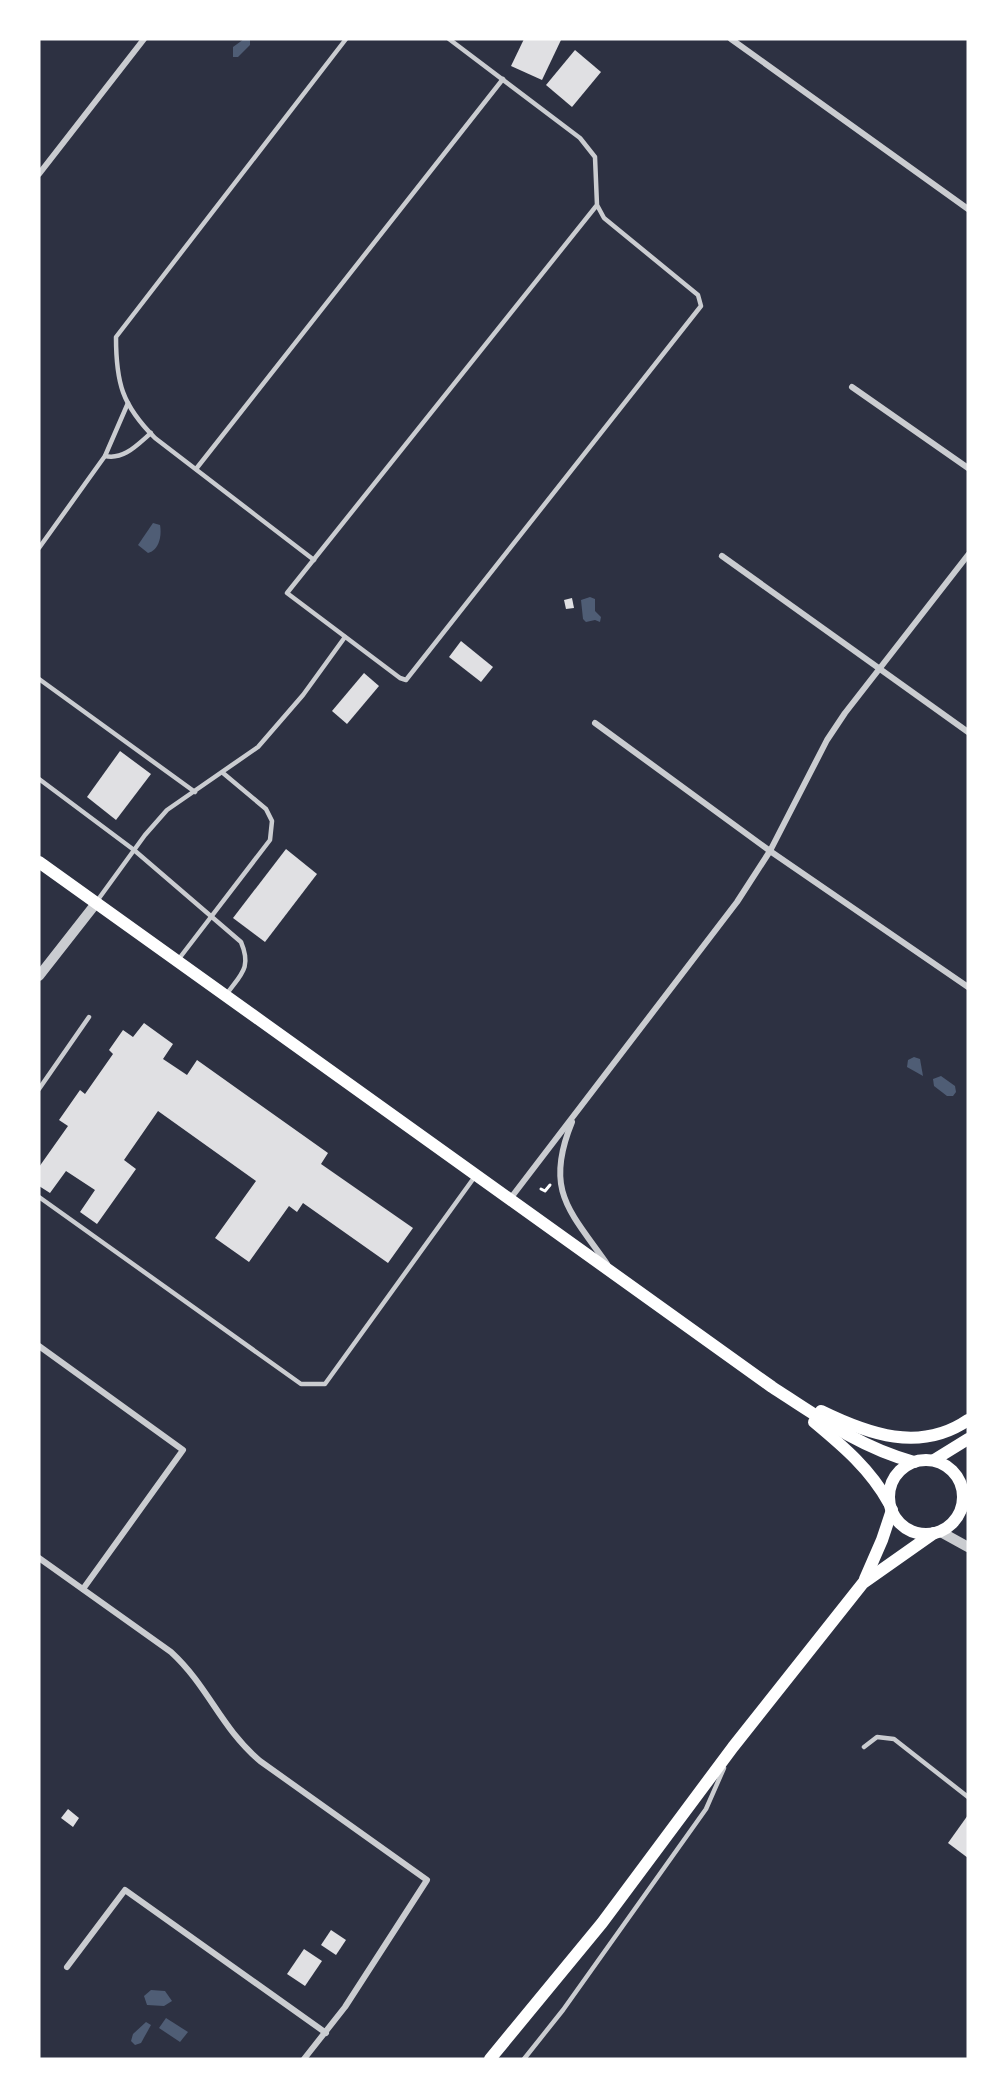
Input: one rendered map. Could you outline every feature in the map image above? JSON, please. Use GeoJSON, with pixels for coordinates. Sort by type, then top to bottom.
{"type":"FeatureCollection","features":[{"type":"Feature","properties":{"kind":"main road"},"geometry":{"type":"LineString","coordinates":[[39,862],[772,1387],[855,1440],[889,1455],[914,1462],[934,1460],[968,1439]]}},
{"type":"Feature","properties":{"kind":"main road"},"geometry":{"type":"LineString","coordinates":[[772,1387],[851,1426],[878,1435],[920,1438],[941,1433],[968,1420]]}},
{"type":"Feature","properties":{"kind":"main road"},"geometry":{"type":"LineString","coordinates":[[772,1387],[852,1454],[871,1473],[900,1524],[910,1531],[937,1532]]}},
{"type":"Feature","properties":{"kind":"main road"},"geometry":{"type":"LineString","coordinates":[[863,1583],[954,1521],[965,1495],[956,1474],[946,1465],[934,1460]]}},
{"type":"Feature","properties":{"kind":"main road"},"geometry":{"type":"LineString","coordinates":[[490,2059],[602,1923],[733,1747],[863,1583],[882,1539],[890,1507],[892,1481],[900,1471],[914,1462]]}},
{"type":"Feature","properties":{"kind":"street"},"geometry":{"type":"LineString","coordinates":[[39,174],[144,39]]}},
{"type":"Feature","properties":{"kind":"street"},"geometry":{"type":"LineString","coordinates":[[731,39],[968,209]]}},
{"type":"Feature","properties":{"kind":"street"},"geometry":{"type":"LineString","coordinates":[[852,387],[968,468]]}},
{"type":"Feature","properties":{"kind":"street"},"geometry":{"type":"LineString","coordinates":[[509,1199],[707,944],[770,851],[827,740],[968,555]]}},
{"type":"Feature","properties":{"kind":"street"},"geometry":{"type":"LineString","coordinates":[[722,556],[968,732]]}},
{"type":"Feature","properties":{"kind":"street"},"geometry":{"type":"LineString","coordinates":[[595,723],[770,851],[968,987]]}},
{"type":"Feature","properties":{"kind":"street"},"geometry":{"type":"LineString","coordinates":[[39,976],[96,902]]}},
{"type":"Feature","properties":{"kind":"street"},"geometry":{"type":"LineString","coordinates":[[576,1114],[563,1145],[558,1166],[561,1189],[577,1221],[614,1274]]}},
{"type":"Feature","properties":{"kind":"street"},"geometry":{"type":"LineString","coordinates":[[39,1347],[183,1450],[83,1589]]}},
{"type":"Feature","properties":{"kind":"street"},"geometry":{"type":"LineString","coordinates":[[937,1532],[968,1547]]}},
{"type":"Feature","properties":{"kind":"street"},"geometry":{"type":"LineString","coordinates":[[39,1558],[186,1666],[240,1744],[427,1880],[381,1953],[326,2033],[304,2059]]}},
{"type":"Feature","properties":{"kind":"street"},"geometry":{"type":"LineString","coordinates":[[67,1967],[125,1890],[326,2033]]}},
{"type":"Feature","properties":{"kind":"lane"},"geometry":{"type":"LineString","coordinates":[[314,560],[196,469],[133,416],[116,373],[116,337],[346,39]]}},
{"type":"Feature","properties":{"kind":"lane"},"geometry":{"type":"LineString","coordinates":[[448,39],[580,138],[594,157],[597,205],[604,218],[698,295],[701,306],[406,680],[287,593],[597,205]]}},
{"type":"Feature","properties":{"kind":"lane"},"geometry":{"type":"LineString","coordinates":[[196,469],[503,79]]}},
{"type":"Feature","properties":{"kind":"lane"},"geometry":{"type":"LineString","coordinates":[[39,548],[105,456],[128,403]]}},
{"type":"Feature","properties":{"kind":"lane"},"geometry":{"type":"LineString","coordinates":[[105,456],[115,458],[130,451],[151,433]]}},
{"type":"Feature","properties":{"kind":"lane"},"geometry":{"type":"LineString","coordinates":[[96,902],[167,810],[258,747],[303,695],[345,637]]}},
{"type":"Feature","properties":{"kind":"lane"},"geometry":{"type":"LineString","coordinates":[[39,679],[195,792]]}},
{"type":"Feature","properties":{"kind":"lane"},"geometry":{"type":"LineString","coordinates":[[178,960],[270,840],[272,821],[266,809],[223,773]]}},
{"type":"Feature","properties":{"kind":"lane"},"geometry":{"type":"LineString","coordinates":[[39,779],[134,850],[241,942],[247,956],[246,968],[226,995]]}},
{"type":"Feature","properties":{"kind":"lane"},"geometry":{"type":"LineString","coordinates":[[39,1089],[89,1017]]}},
{"type":"Feature","properties":{"kind":"lane"},"geometry":{"type":"LineString","coordinates":[[39,1197],[301,1384],[325,1384],[476,1175]]}},
{"type":"Feature","properties":{"kind":"lane"},"geometry":{"type":"LineString","coordinates":[[864,1748],[877,1737],[894,1739],[968,1797]]}},
{"type":"Feature","properties":{"kind":"lane"},"geometry":{"type":"LineString","coordinates":[[524,2059],[706,1809],[733,1747]]}},
{"type":"Feature","properties":{"kind":"path"},"geometry":{"type":"LineString","coordinates":[[541,1189],[545,1191],[554,1183]]}},
{"type":"Feature","properties":{"kind":"water"},"geometry":{"type":"Polygon","coordinates":[[[244,39],[250,39],[250,45],[238,57],[233,57],[233,47],[244,39]]]}},
{"type":"Feature","properties":{"kind":"water"},"geometry":{"type":"Polygon","coordinates":[[[153,523],[160,525],[161,534],[155,549],[148,553],[138,545],[153,523]]]}},
{"type":"Feature","properties":{"kind":"water"},"geometry":{"type":"Polygon","coordinates":[[[590,597],[595,599],[595,611],[601,617],[600,622],[595,620],[586,622],[583,619],[581,600],[590,597]]]}},
{"type":"Feature","properties":{"kind":"water"},"geometry":{"type":"Polygon","coordinates":[[[914,1057],[920,1059],[923,1076],[907,1067],[908,1060],[914,1057]]]}},
{"type":"Feature","properties":{"kind":"water"},"geometry":{"type":"Polygon","coordinates":[[[941,1076],[955,1086],[956,1092],[953,1096],[947,1096],[934,1086],[933,1079],[941,1076]]]}},
{"type":"Feature","properties":{"kind":"water"},"geometry":{"type":"Polygon","coordinates":[[[151,1990],[165,1991],[172,2001],[164,2006],[147,2005],[144,1996],[151,1990]]]}},
{"type":"Feature","properties":{"kind":"water"},"geometry":{"type":"Polygon","coordinates":[[[166,2018],[188,2032],[180,2042],[159,2028],[166,2018]]]}},
{"type":"Feature","properties":{"kind":"water"},"geometry":{"type":"Polygon","coordinates":[[[146,2022],[151,2025],[141,2043],[135,2045],[131,2041],[133,2034],[146,2022]]]}},
{"type":"Feature","properties":{"kind":"building"},"geometry":{"type":"Polygon","coordinates":[[[524,39],[561,40],[542,80],[511,66],[524,39]]]}},
{"type":"Feature","properties":{"kind":"building"},"geometry":{"type":"Polygon","coordinates":[[[575,50],[601,72],[572,107],[546,85],[575,50]]]}},
{"type":"Feature","properties":{"kind":"building"},"geometry":{"type":"Polygon","coordinates":[[[572,598],[574,608],[566,609],[564,600],[572,598]]]}},
{"type":"Feature","properties":{"kind":"building"},"geometry":{"type":"Polygon","coordinates":[[[461,641],[493,667],[481,682],[449,657],[461,641]]]}},
{"type":"Feature","properties":{"kind":"building"},"geometry":{"type":"Polygon","coordinates":[[[364,673],[379,686],[347,724],[332,711],[364,673]]]}},
{"type":"Feature","properties":{"kind":"building"},"geometry":{"type":"Polygon","coordinates":[[[120,751],[151,774],[116,820],[87,797],[120,751]]]}},
{"type":"Feature","properties":{"kind":"building"},"geometry":{"type":"Polygon","coordinates":[[[286,849],[317,874],[265,942],[233,918],[286,849]]]}},
{"type":"Feature","properties":{"kind":"building"},"geometry":{"type":"Polygon","coordinates":[[[144,1023],[173,1044],[163,1059],[187,1075],[197,1060],[328,1153],[321,1164],[413,1228],[388,1263],[303,1203],[297,1212],[289,1206],[249,1262],[215,1238],[256,1181],[158,1111],[124,1160],[136,1169],[97,1224],[80,1212],[95,1190],[66,1171],[50,1193],[39,1186],[39,1167],[68,1126],[59,1120],[80,1090],[85,1094],[113,1054],[109,1050],[123,1030],[133,1037],[144,1023]]]}},
{"type":"Feature","properties":{"kind":"building"},"geometry":{"type":"Polygon","coordinates":[[[68,1809],[79,1818],[73,1827],[61,1818],[68,1809]]]}},
{"type":"Feature","properties":{"kind":"building"},"geometry":{"type":"Polygon","coordinates":[[[968,1815],[968,1858],[948,1843],[968,1815]]]}},
{"type":"Feature","properties":{"kind":"building"},"geometry":{"type":"Polygon","coordinates":[[[331,1930],[346,1940],[336,1955],[321,1945],[331,1930]]]}},
{"type":"Feature","properties":{"kind":"building"},"geometry":{"type":"Polygon","coordinates":[[[304,1949],[322,1961],[305,1986],[287,1974],[304,1949]]]}}]}
